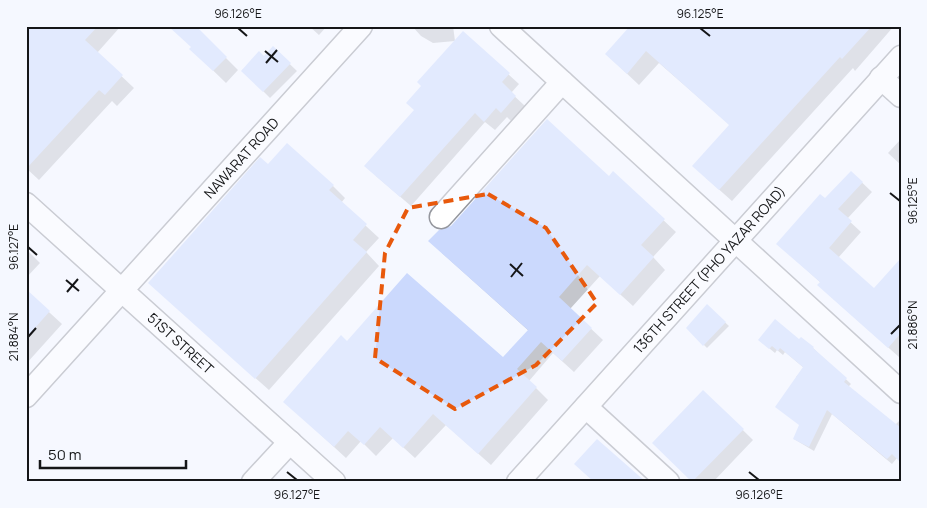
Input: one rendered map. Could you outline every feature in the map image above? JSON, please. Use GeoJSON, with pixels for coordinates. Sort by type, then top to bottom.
{"type":"FeatureCollection","features":[{"type":"Feature","properties":{"kind":"street","name":"NAWARAT ROAD"},"geometry":{"type":"LineString","coordinates":[[26,396],[361,26]]}},
{"type":"Feature","properties":{"kind":"street"},"geometry":{"type":"LineString","coordinates":[[501,26],[901,392]]}},
{"type":"Feature","properties":{"kind":"street","name":"136TH STREET (PHO YAZAR ROAD)"},"geometry":{"type":"LineString","coordinates":[[518,482],[901,57]]}},
{"type":"Feature","properties":{"kind":"street"},"geometry":{"type":"LineString","coordinates":[[881,78],[901,96]]}},
{"type":"Feature","properties":{"kind":"street"},"geometry":{"type":"LineString","coordinates":[[441,217],[562,82]]}},
{"type":"Feature","properties":{"kind":"street","name":"51ST STREET"},"geometry":{"type":"LineString","coordinates":[[26,204],[334,482]]}},
{"type":"Feature","properties":{"kind":"street"},"geometry":{"type":"LineString","coordinates":[[586,407],[668,482]]}},
{"type":"Feature","properties":{"kind":"street"},"geometry":{"type":"LineString","coordinates":[[253,482],[290,442]]}},
{"type":"Feature","properties":{"kind":"highlighted area"},"geometry":{"type":"Polygon","coordinates":[[[488,194],[546,228],[597,303],[536,365],[455,409],[375,358],[385,253],[408,208],[488,194]]]}},
{"type":"Feature","properties":{"kind":"building"},"geometry":{"type":"Polygon","coordinates":[[[26,26],[98,26],[85,40],[123,75],[105,95],[99,90],[26,169],[26,26]]]}},
{"type":"Feature","properties":{"kind":"building"},"geometry":{"type":"Polygon","coordinates":[[[168,26],[196,26],[227,57],[213,71],[168,26]]]}},
{"type":"Feature","properties":{"kind":"building"},"geometry":{"type":"Polygon","coordinates":[[[630,26],[872,26],[842,59],[840,57],[719,190],[692,166],[729,125],[646,51],[627,74],[605,54],[630,26]]]}},
{"type":"Feature","properties":{"kind":"building"},"geometry":{"type":"Polygon","coordinates":[[[463,31],[510,73],[502,82],[516,96],[501,113],[496,108],[484,122],[475,113],[400,197],[364,166],[414,110],[406,103],[421,86],[417,82],[463,31]]]}},
{"type":"Feature","properties":{"kind":"building"},"geometry":{"type":"Polygon","coordinates":[[[273,46],[291,63],[263,92],[241,71],[259,51],[264,56],[273,46]]]}},
{"type":"Feature","properties":{"kind":"building"},"geometry":{"type":"Polygon","coordinates":[[[547,119],[609,176],[613,171],[665,219],[641,245],[654,257],[620,295],[587,265],[559,297],[592,328],[562,361],[541,342],[517,369],[537,387],[478,454],[433,414],[403,448],[380,427],[364,445],[348,431],[334,447],[283,402],[341,335],[347,341],[407,273],[503,357],[528,330],[428,241],[439,230],[451,226],[547,119]]]}},
{"type":"Feature","properties":{"kind":"building"},"geometry":{"type":"Polygon","coordinates":[[[287,143],[334,185],[329,190],[367,224],[353,240],[367,252],[255,379],[148,283],[260,157],[268,164],[287,143]]]}},
{"type":"Feature","properties":{"kind":"building"},"geometry":{"type":"Polygon","coordinates":[[[851,171],[863,182],[838,209],[852,221],[829,248],[874,288],[901,258],[901,333],[888,348],[817,285],[820,282],[776,244],[820,194],[825,198],[851,171]]]}},
{"type":"Feature","properties":{"kind":"building"},"geometry":{"type":"Polygon","coordinates":[[[26,289],[50,311],[26,338],[26,289]]]}},
{"type":"Feature","properties":{"kind":"building"},"geometry":{"type":"Polygon","coordinates":[[[707,304],[726,322],[703,346],[686,328],[707,304]]]}},
{"type":"Feature","properties":{"kind":"building"},"geometry":{"type":"Polygon","coordinates":[[[775,319],[799,339],[801,337],[814,347],[847,378],[844,382],[901,428],[901,463],[892,454],[887,459],[827,410],[809,447],[793,439],[799,425],[775,407],[803,367],[780,348],[778,351],[772,346],[769,349],[758,340],[775,319]]]}},
{"type":"Feature","properties":{"kind":"building"},"geometry":{"type":"Polygon","coordinates":[[[703,390],[744,429],[692,482],[652,443],[703,390]]]}},
{"type":"Feature","properties":{"kind":"building"},"geometry":{"type":"Polygon","coordinates":[[[597,439],[646,482],[594,482],[574,464],[597,439]]]}}]}
